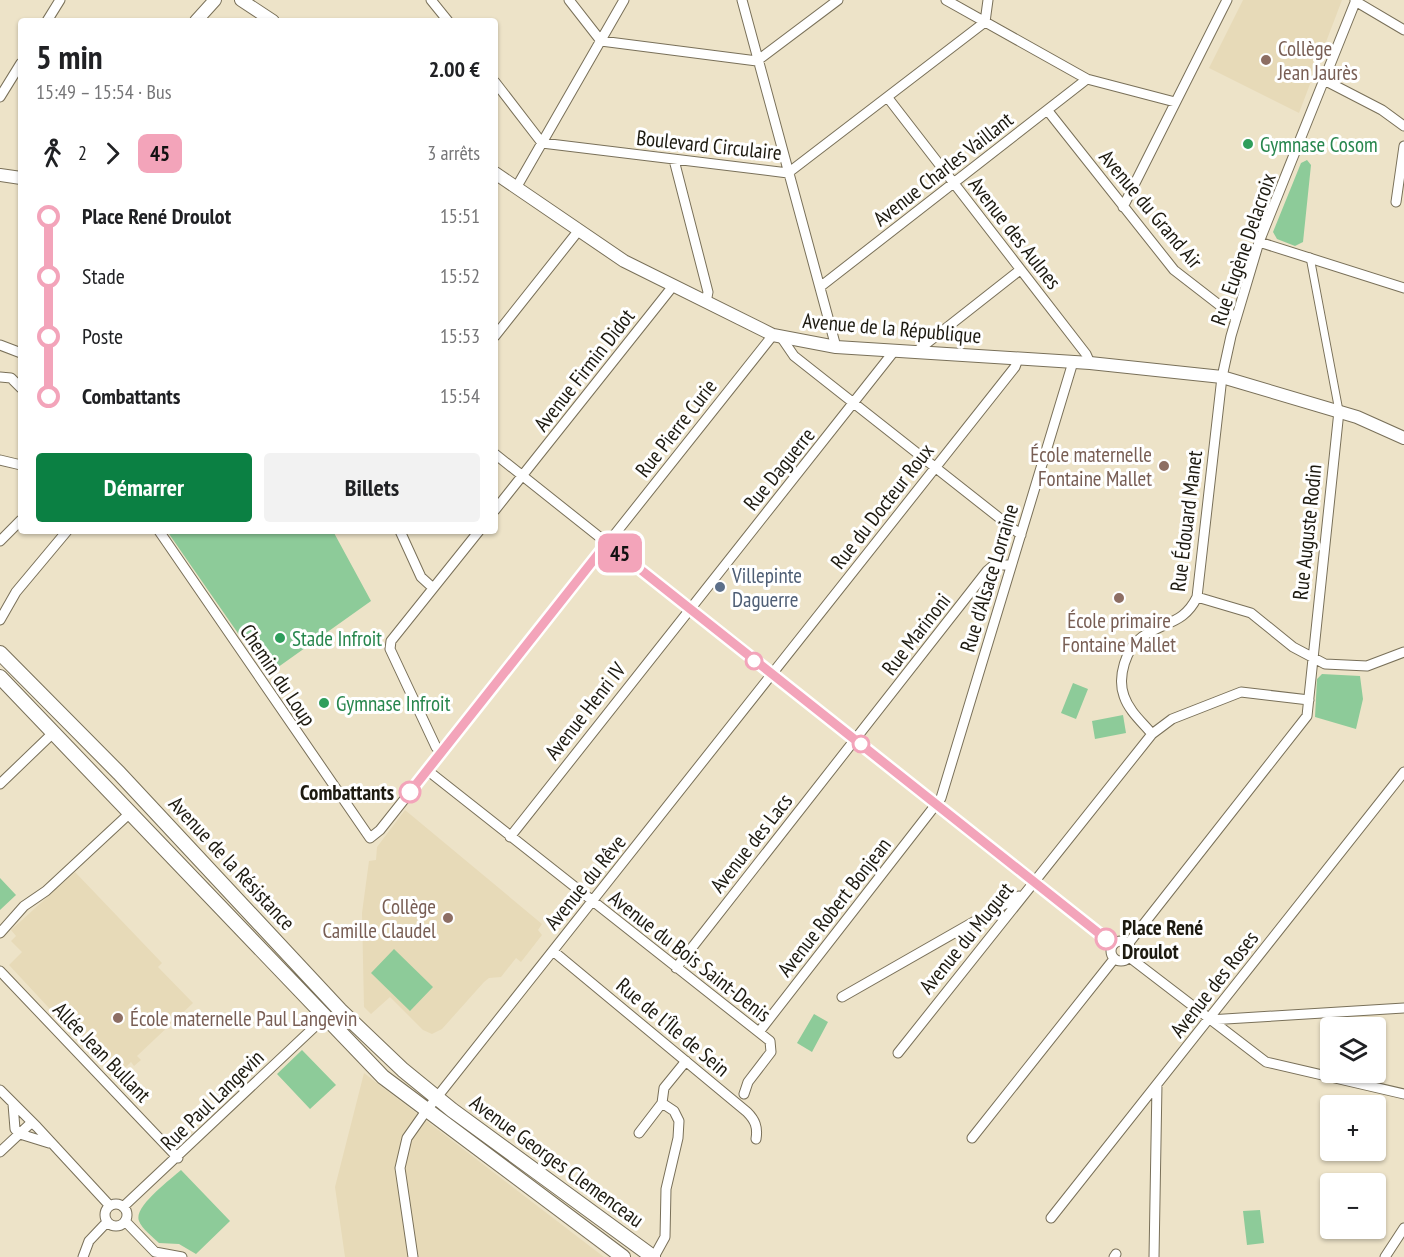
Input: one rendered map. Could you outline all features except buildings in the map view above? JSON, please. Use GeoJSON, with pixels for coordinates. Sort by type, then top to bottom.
{"type":"FeatureCollection","features":[{"type":"Feature","properties":{"kind":"main road","name":"Avenue de la Résistance"},"geometry":{"type":"LineString","coordinates":[[0,653],[119,773],[340,1010],[403,1070],[437,1098]]}},
{"type":"Feature","properties":{"kind":"main road","name":"Avenue de la Résistance"},"geometry":{"type":"LineString","coordinates":[[0,677],[383,1077],[426,1111]]}},
{"type":"Feature","properties":{"kind":"main road","name":"Avenue Georges Clemenceau"},"geometry":{"type":"LineString","coordinates":[[437,1098],[654,1257]]}},
{"type":"Feature","properties":{"kind":"main road","name":"Avenue Georges Clemenceau"},"geometry":{"type":"LineString","coordinates":[[426,1111],[623,1257]]}},
{"type":"Feature","properties":{"kind":"street"},"geometry":{"type":"LineString","coordinates":[[49,18],[60,0]]}},
{"type":"Feature","properties":{"kind":"street"},"geometry":{"type":"LineString","coordinates":[[199,18],[215,0]]}},
{"type":"Feature","properties":{"kind":"street"},"geometry":{"type":"LineString","coordinates":[[431,0],[446,18]]}},
{"type":"Feature","properties":{"kind":"street"},"geometry":{"type":"LineString","coordinates":[[569,0],[601,41],[757,61],[838,0]]}},
{"type":"Feature","properties":{"kind":"street"},"geometry":{"type":"LineString","coordinates":[[516,188],[624,0]]}},
{"type":"Feature","properties":{"kind":"street"},"geometry":{"type":"LineString","coordinates":[[742,0],[836,347]]}},
{"type":"Feature","properties":{"kind":"street"},"geometry":{"type":"LineString","coordinates":[[946,0],[1087,79],[1175,102]]}},
{"type":"Feature","properties":{"kind":"street"},"geometry":{"type":"LineString","coordinates":[[985,22],[988,0]]}},
{"type":"Feature","properties":{"kind":"street"},"geometry":{"type":"LineString","coordinates":[[1123,207],[1227,0]]}},
{"type":"Feature","properties":{"kind":"street"},"geometry":{"type":"LineString","coordinates":[[1355,1],[1404,30]]}},
{"type":"Feature","properties":{"kind":"street","name":"Rue Eugène Delacroix"},"geometry":{"type":"LineString","coordinates":[[1222,377],[1236,318],[1259,242],[1355,1]]}},
{"type":"Feature","properties":{"kind":"street"},"geometry":{"type":"LineString","coordinates":[[248,2],[269,18]]}},
{"type":"Feature","properties":{"kind":"street","name":"Boulevard Circulaire"},"geometry":{"type":"LineString","coordinates":[[542,143],[788,173],[985,22]]}},
{"type":"Feature","properties":{"kind":"street"},"geometry":{"type":"LineString","coordinates":[[0,97],[18,68]]}},
{"type":"Feature","properties":{"kind":"street","name":"Avenue Charles Vaillant"},"geometry":{"type":"LineString","coordinates":[[820,287],[1087,79]]}},
{"type":"Feature","properties":{"kind":"street"},"geometry":{"type":"LineString","coordinates":[[1324,80],[1365,100],[1404,126]]}},
{"type":"Feature","properties":{"kind":"street"},"geometry":{"type":"LineString","coordinates":[[498,86],[542,143]]}},
{"type":"Feature","properties":{"kind":"street","name":"Avenue des Aulnes"},"geometry":{"type":"LineString","coordinates":[[888,98],[1086,354],[1090,363]]}},
{"type":"Feature","properties":{"kind":"street","name":"Avenue du Grand Air"},"geometry":{"type":"LineString","coordinates":[[1048,111],[1174,270],[1236,318]]}},
{"type":"Feature","properties":{"kind":"street"},"geometry":{"type":"LineString","coordinates":[[1396,202],[1404,146]]}},
{"type":"Feature","properties":{"kind":"street"},"geometry":{"type":"LineString","coordinates":[[674,160],[708,292],[706,302]]}},
{"type":"Feature","properties":{"kind":"street"},"geometry":{"type":"LineString","coordinates":[[0,175],[18,178]]}},
{"type":"Feature","properties":{"kind":"street","name":"Avenue de la République"},"geometry":{"type":"LineString","coordinates":[[498,175],[624,261],[777,336],[836,347],[1090,363],[1222,377],[1339,411],[1404,437]]}},
{"type":"Feature","properties":{"kind":"street"},"geometry":{"type":"LineString","coordinates":[[498,332],[579,230]]}},
{"type":"Feature","properties":{"kind":"street"},"geometry":{"type":"LineString","coordinates":[[1259,242],[1404,288]]}},
{"type":"Feature","properties":{"kind":"street"},"geometry":{"type":"LineString","coordinates":[[1310,257],[1339,411]]}},
{"type":"Feature","properties":{"kind":"street"},"geometry":{"type":"LineString","coordinates":[[917,351],[1020,270]]}},
{"type":"Feature","properties":{"kind":"street","name":"Avenue Firmin Didot"},"geometry":{"type":"LineString","coordinates":[[498,506],[673,286]]}},
{"type":"Feature","properties":{"kind":"street"},"geometry":{"type":"LineString","coordinates":[[777,336],[794,356],[1021,535]]}},
{"type":"Feature","properties":{"kind":"street","name":"Rue Pierre Curie"},"geometry":{"type":"LineString","coordinates":[[370,838],[380,830],[607,543],[777,336]]}},
{"type":"Feature","properties":{"kind":"street"},"geometry":{"type":"LineString","coordinates":[[0,345],[18,351]]}},
{"type":"Feature","properties":{"kind":"street","name":"Rue Daguerre"},"geometry":{"type":"LineString","coordinates":[[690,608],[895,350]]}},
{"type":"Feature","properties":{"kind":"street","name":"Rue du Docteur Roux"},"geometry":{"type":"LineString","coordinates":[[771,675],[1015,367],[1018,359]]}},
{"type":"Feature","properties":{"kind":"street","name":"Rue d'Alsace Lorraine"},"geometry":{"type":"LineString","coordinates":[[937,804],[1072,362]]}},
{"type":"Feature","properties":{"kind":"street"},"geometry":{"type":"LineString","coordinates":[[0,377],[11,378],[18,385]]}},
{"type":"Feature","properties":{"kind":"street","name":"Rue Édouard Manet"},"geometry":{"type":"LineString","coordinates":[[1152,734],[1122,694],[1125,662],[1131,648],[1142,637],[1188,613],[1197,597],[1222,377]]}},
{"type":"Feature","properties":{"kind":"street","name":"Rue Auguste Rodin"},"geometry":{"type":"LineString","coordinates":[[1309,700],[1311,657],[1339,411]]}},
{"type":"Feature","properties":{"kind":"street"},"geometry":{"type":"LineString","coordinates":[[498,456],[1113,945]]}},
{"type":"Feature","properties":{"kind":"street"},"geometry":{"type":"LineString","coordinates":[[0,460],[18,464]]}},
{"type":"Feature","properties":{"kind":"street"},"geometry":{"type":"LineString","coordinates":[[0,541],[18,523]]}},
{"type":"Feature","properties":{"kind":"street"},"geometry":{"type":"LineString","coordinates":[[0,607],[16,592],[64,534]]}},
{"type":"Feature","properties":{"kind":"street","name":"Chemin du Loup"},"geometry":{"type":"LineString","coordinates":[[161,534],[370,838]]}},
{"type":"Feature","properties":{"kind":"street"},"geometry":{"type":"LineString","coordinates":[[401,534],[421,577],[433,588]]}},
{"type":"Feature","properties":{"kind":"street"},"geometry":{"type":"LineString","coordinates":[[441,752],[436,747],[390,649],[391,641],[477,534]]}},
{"type":"Feature","properties":{"kind":"street","name":"Rue Marinoni"},"geometry":{"type":"LineString","coordinates":[[855,740],[987,571],[994,565],[1011,565]]}},
{"type":"Feature","properties":{"kind":"street"},"geometry":{"type":"LineString","coordinates":[[0,620],[16,592]]}},
{"type":"Feature","properties":{"kind":"street"},"geometry":{"type":"LineString","coordinates":[[1197,597],[1251,613],[1293,647],[1325,664],[1357,667],[1382,662],[1404,652]]}},
{"type":"Feature","properties":{"kind":"street","name":"Avenue Henri IV"},"geometry":{"type":"LineString","coordinates":[[510,837],[690,608]]}},
{"type":"Feature","properties":{"kind":"street","name":"Avenue du Rêve"},"geometry":{"type":"LineString","coordinates":[[413,1257],[400,1168],[407,1138],[771,675]]}},
{"type":"Feature","properties":{"kind":"street","name":"Avenue du Muguet"},"geometry":{"type":"LineString","coordinates":[[898,1053],[1152,734],[1172,719],[1241,692],[1309,700]]}},
{"type":"Feature","properties":{"kind":"street"},"geometry":{"type":"LineString","coordinates":[[1128,944],[1306,716],[1309,700]]}},
{"type":"Feature","properties":{"kind":"street"},"geometry":{"type":"LineString","coordinates":[[0,784],[53,733]]}},
{"type":"Feature","properties":{"kind":"street","name":"Avenue des Lacs"},"geometry":{"type":"LineString","coordinates":[[676,968],[855,740]]}},
{"type":"Feature","properties":{"kind":"street","name":"Avenue du Bois Saint-Denis"},"geometry":{"type":"LineString","coordinates":[[427,770],[592,903],[770,1041],[771,1053],[748,1082],[744,1094]]}},
{"type":"Feature","properties":{"kind":"street","name":"Avenue des Roses"},"geometry":{"type":"LineString","coordinates":[[1051,1218],[1404,772]]}},
{"type":"Feature","properties":{"kind":"street","name":"Avenue Robert Bonjean"},"geometry":{"type":"LineString","coordinates":[[759,1032],[937,804]]}},
{"type":"Feature","properties":{"kind":"street"},"geometry":{"type":"LineString","coordinates":[[0,933],[24,906],[46,891],[130,813]]}},
{"type":"Feature","properties":{"kind":"street"},"geometry":{"type":"LineString","coordinates":[[842,996],[1022,895]]}},
{"type":"Feature","properties":{"kind":"street"},"geometry":{"type":"LineString","coordinates":[[1122,941],[1128,944],[1131,950],[1129,957],[1124,961],[1114,959],[1111,954],[1113,945],[1122,941]]}},
{"type":"Feature","properties":{"kind":"street","name":"Rue de l'Île de Sein"},"geometry":{"type":"LineString","coordinates":[[553,951],[754,1120],[758,1130],[756,1138]]}},
{"type":"Feature","properties":{"kind":"street"},"geometry":{"type":"LineString","coordinates":[[1129,957],[1266,1062],[1404,1094]]}},
{"type":"Feature","properties":{"kind":"street"},"geometry":{"type":"LineString","coordinates":[[972,1138],[1114,959]]}},
{"type":"Feature","properties":{"kind":"street","name":"Allée Jean Bullant"},"geometry":{"type":"LineString","coordinates":[[0,971],[178,1158]]}},
{"type":"Feature","properties":{"kind":"street"},"geometry":{"type":"LineString","coordinates":[[1209,1020],[1404,1008]]}},
{"type":"Feature","properties":{"kind":"street","name":"Rue Paul Langevin"},"geometry":{"type":"LineString","coordinates":[[123,1207],[178,1158],[325,1017]]}},
{"type":"Feature","properties":{"kind":"street"},"geometry":{"type":"LineString","coordinates":[[639,1133],[662,1103],[664,1088],[686,1061]]}},
{"type":"Feature","properties":{"kind":"street"},"geometry":{"type":"LineString","coordinates":[[1154,1257],[1157,1084]]}},
{"type":"Feature","properties":{"kind":"street"},"geometry":{"type":"LineString","coordinates":[[0,1090],[110,1206]]}},
{"type":"Feature","properties":{"kind":"street"},"geometry":{"type":"LineString","coordinates":[[654,1257],[665,1237],[666,1189],[678,1137],[679,1121],[674,1111],[662,1103]]}},
{"type":"Feature","properties":{"kind":"street"},"geometry":{"type":"LineString","coordinates":[[13,1104],[15,1129],[20,1134],[49,1143]]}},
{"type":"Feature","properties":{"kind":"street"},"geometry":{"type":"LineString","coordinates":[[0,1152],[32,1122]]}},
{"type":"Feature","properties":{"kind":"street"},"geometry":{"type":"LineString","coordinates":[[115,1204],[123,1207],[126,1213],[125,1221],[118,1226],[107,1222],[105,1215],[110,1206],[115,1204]]}},
{"type":"Feature","properties":{"kind":"street"},"geometry":{"type":"LineString","coordinates":[[125,1221],[155,1252],[182,1257]]}},
{"type":"Feature","properties":{"kind":"street"},"geometry":{"type":"LineString","coordinates":[[83,1257],[89,1241],[107,1222]]}},
{"type":"Feature","properties":{"kind":"street"},"geometry":{"type":"LineString","coordinates":[[1385,1257],[1404,1228]]}},
{"type":"Feature","properties":{"kind":"shaded area","name":"Collège Jean Jaurès"},"geometry":{"type":"Polygon","coordinates":[[[1243,0],[1342,0],[1299,113],[1209,68],[1243,0]]]}},
{"type":"Feature","properties":{"kind":"shaded area","name":"Collège Camille Claudel"},"geometry":{"type":"Polygon","coordinates":[[[405,810],[542,924],[538,930],[542,935],[521,962],[516,958],[501,977],[489,978],[484,982],[442,1029],[432,1034],[423,1030],[390,997],[371,1014],[364,1007],[362,913],[369,861],[376,860],[377,847],[405,810]]]}},
{"type":"Feature","properties":{"kind":"shaded area"},"geometry":{"type":"Polygon","coordinates":[[[75,872],[162,963],[158,967],[193,1003],[137,1056],[141,1060],[134,1066],[131,1062],[117,1076],[77,1034],[75,1036],[9,965],[22,952],[11,941],[16,936],[11,930],[75,872]]]}},
{"type":"Feature","properties":{"kind":"shaded area"},"geometry":{"type":"Polygon","coordinates":[[[364,1073],[604,1257],[345,1257],[335,1187],[364,1073]]]}},
{"type":"Feature","properties":{"kind":"green space"},"geometry":{"type":"Polygon","coordinates":[[[1307,160],[1311,165],[1303,242],[1295,246],[1277,239],[1273,232],[1301,163],[1307,160]]]}},
{"type":"Feature","properties":{"kind":"green space","name":"Stade Infroit"},"geometry":{"type":"Polygon","coordinates":[[[169,534],[335,534],[371,601],[267,675],[169,534]]]}},
{"type":"Feature","properties":{"kind":"green space"},"geometry":{"type":"Polygon","coordinates":[[[1322,674],[1360,676],[1363,699],[1356,729],[1315,717],[1317,679],[1322,674]]]}},
{"type":"Feature","properties":{"kind":"green space"},"geometry":{"type":"Polygon","coordinates":[[[1073,683],[1088,689],[1076,719],[1061,713],[1073,683]]]}},
{"type":"Feature","properties":{"kind":"green space"},"geometry":{"type":"Polygon","coordinates":[[[1123,715],[1126,733],[1095,739],[1092,721],[1123,715]]]}},
{"type":"Feature","properties":{"kind":"green space"},"geometry":{"type":"Polygon","coordinates":[[[0,878],[16,895],[0,910],[0,878]]]}},
{"type":"Feature","properties":{"kind":"green space"},"geometry":{"type":"Polygon","coordinates":[[[394,949],[433,987],[410,1011],[371,973],[394,949]]]}},
{"type":"Feature","properties":{"kind":"green space"},"geometry":{"type":"Polygon","coordinates":[[[814,1014],[828,1022],[812,1052],[797,1043],[814,1014]]]}},
{"type":"Feature","properties":{"kind":"green space"},"geometry":{"type":"Polygon","coordinates":[[[302,1050],[336,1085],[310,1109],[277,1074],[302,1050]]]}},
{"type":"Feature","properties":{"kind":"green space"},"geometry":{"type":"Polygon","coordinates":[[[181,1170],[230,1221],[196,1254],[179,1244],[159,1243],[139,1221],[139,1215],[147,1201],[181,1170]]]}},
{"type":"Feature","properties":{"kind":"green space"},"geometry":{"type":"Polygon","coordinates":[[[1260,1210],[1264,1243],[1247,1245],[1243,1211],[1260,1210]]]}},
{"type":"Feature","properties":{"kind":"bus line","name":"45"},"geometry":{"type":"LineString","coordinates":[[410,792],[607,543],[1106,939]]}},
{"type":"Feature","properties":{"kind":"place","name":"Collège Jean Jaurès"},"geometry":{"type":"Point","coordinates":[1266,60]}},
{"type":"Feature","properties":{"kind":"place","name":"Gymnase Cosom"},"geometry":{"type":"Point","coordinates":[1248,144]}},
{"type":"Feature","properties":{"kind":"place","name":"École maternelle Fontaine Mallet"},"geometry":{"type":"Point","coordinates":[1164,466]}},
{"type":"Feature","properties":{"kind":"place","name":"Villepinte Daguerre"},"geometry":{"type":"Point","coordinates":[720,587]}},
{"type":"Feature","properties":{"kind":"place","name":"École primaire Fontaine Mallet"},"geometry":{"type":"Point","coordinates":[1119,598]}},
{"type":"Feature","properties":{"kind":"place","name":"Stade Infroit"},"geometry":{"type":"Point","coordinates":[280,638]}},
{"type":"Feature","properties":{"kind":"place","name":"Gymnase Infroit"},"geometry":{"type":"Point","coordinates":[324,703]}},
{"type":"Feature","properties":{"kind":"place","name":"Combattants"},"geometry":{"type":"Point","coordinates":[410,792]}},
{"type":"Feature","properties":{"kind":"place","name":"Collège Camille Claudel"},"geometry":{"type":"Point","coordinates":[448,918]}},
{"type":"Feature","properties":{"kind":"place","name":"Place René Droulot"},"geometry":{"type":"Point","coordinates":[1106,939]}},
{"type":"Feature","properties":{"kind":"place","name":"École maternelle Paul Langevin"},"geometry":{"type":"Point","coordinates":[118,1018]}}]}
